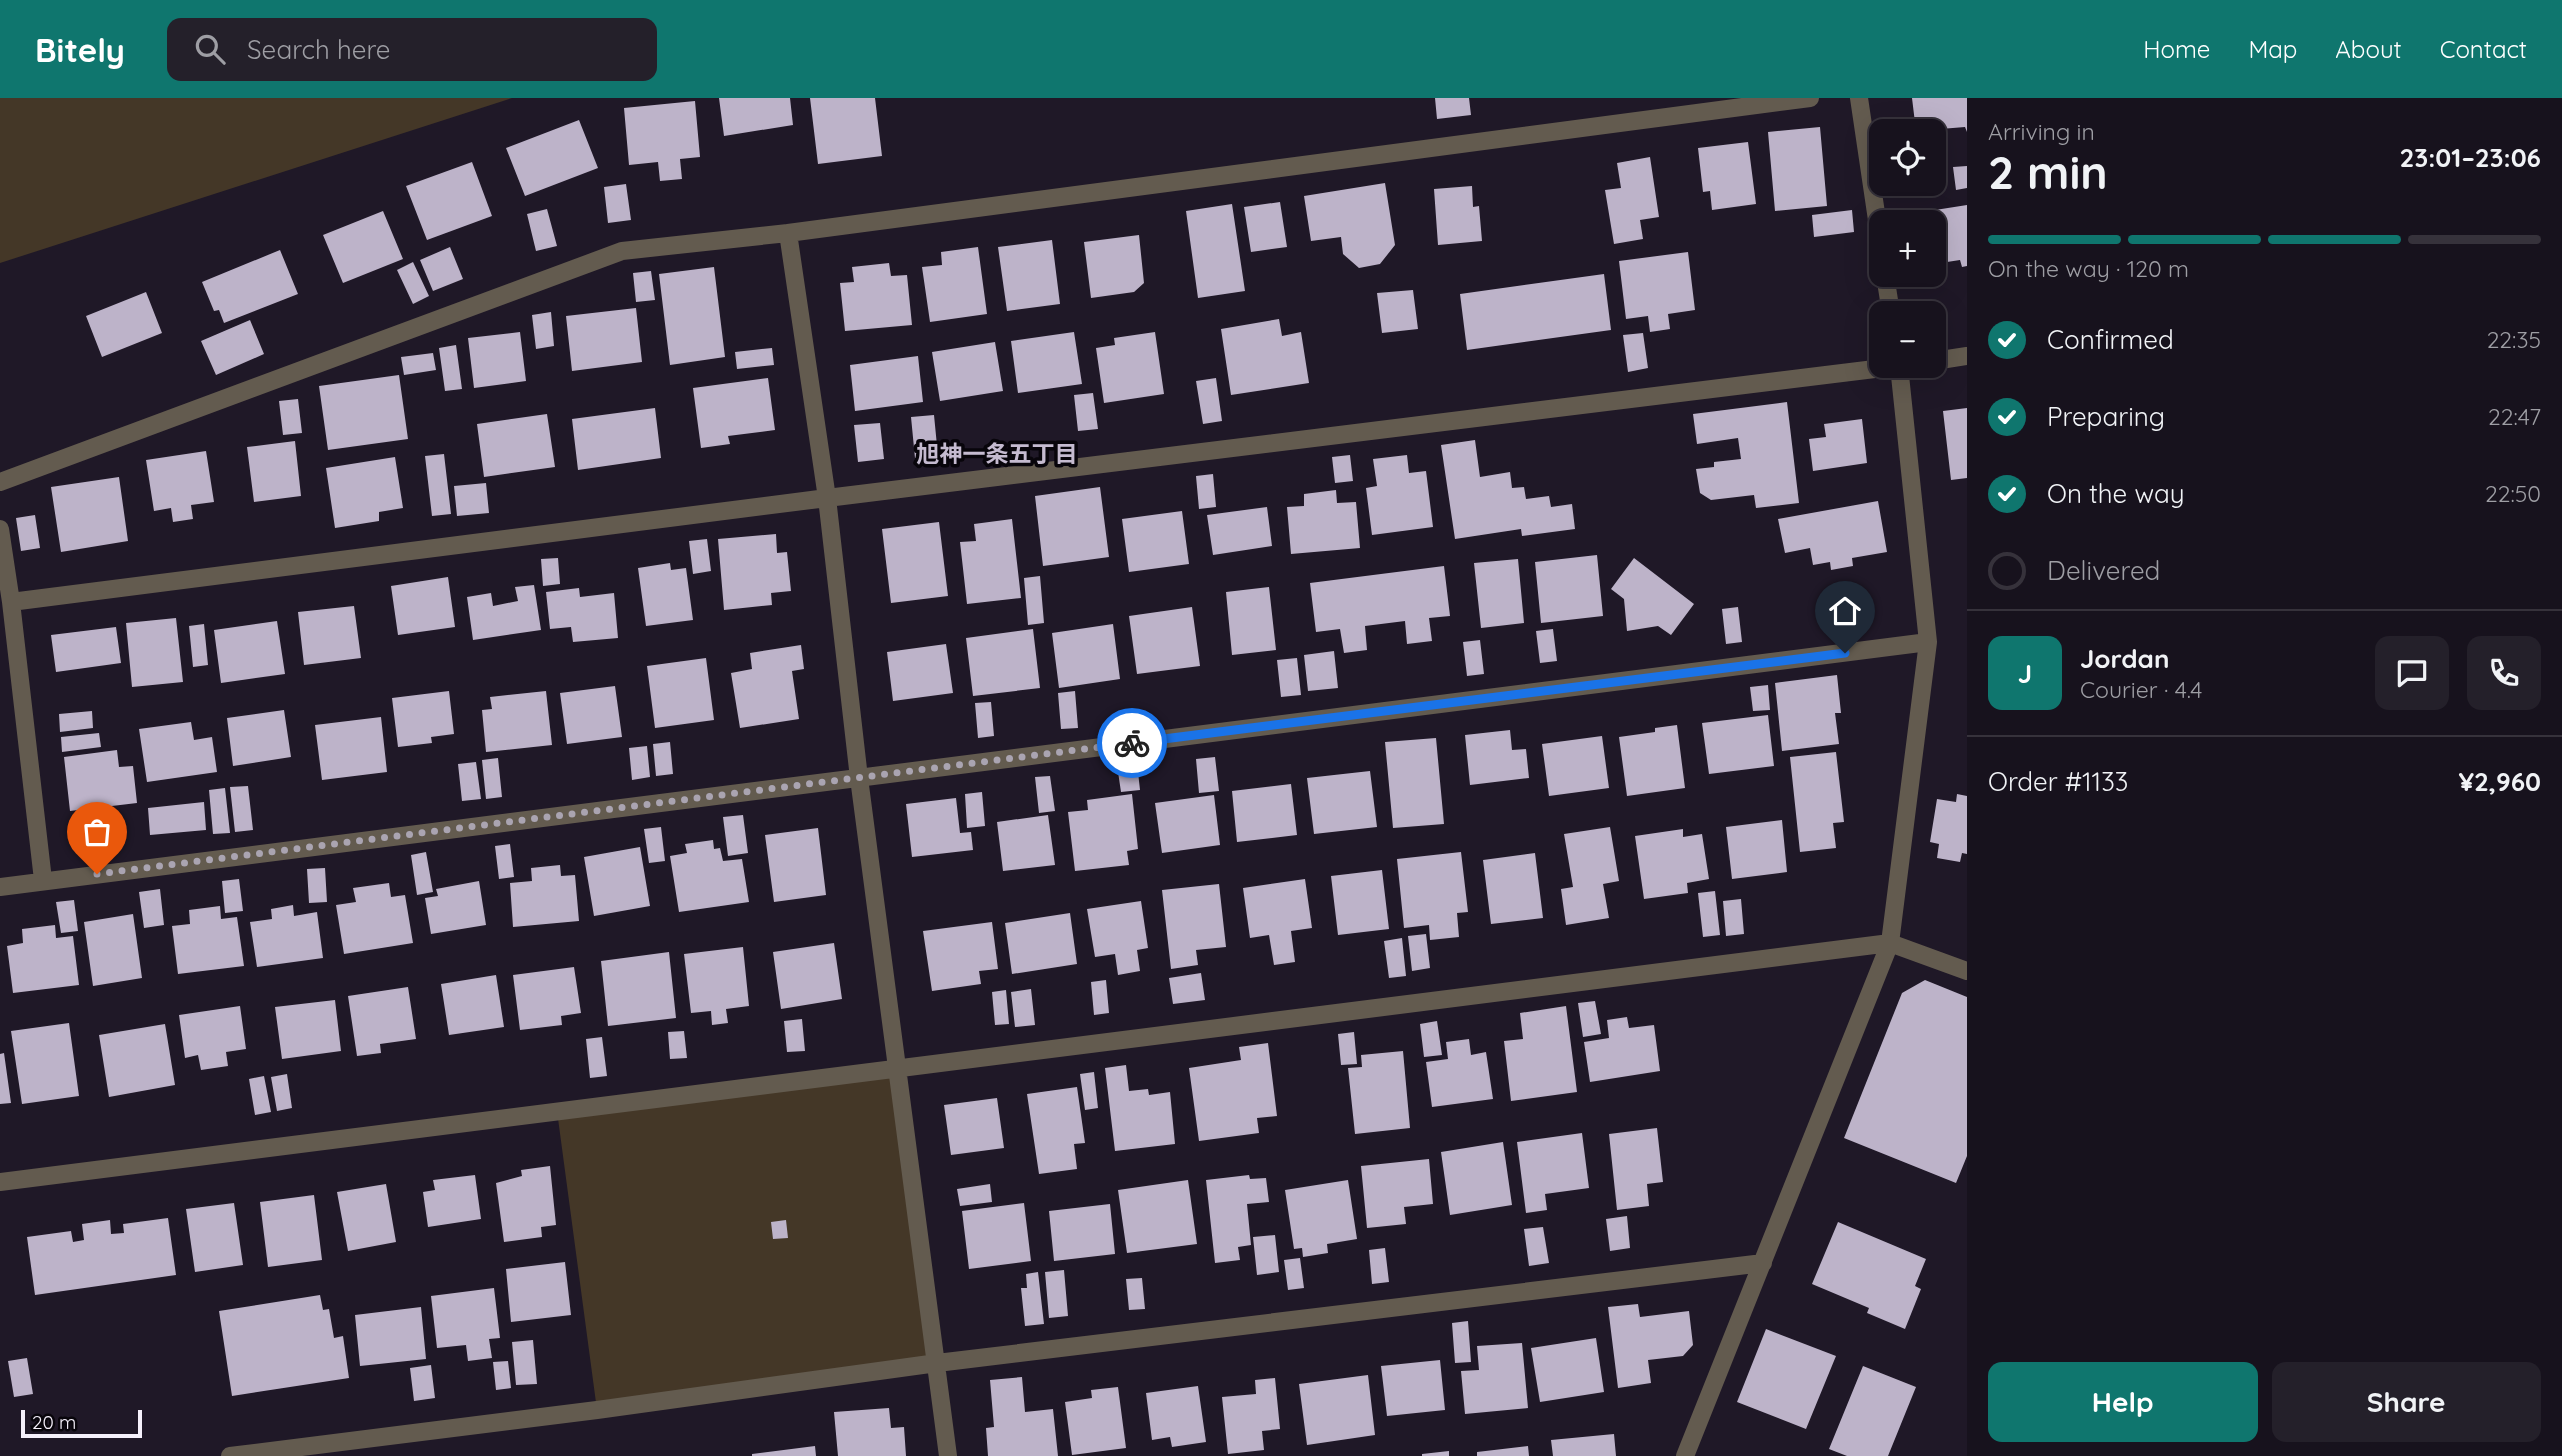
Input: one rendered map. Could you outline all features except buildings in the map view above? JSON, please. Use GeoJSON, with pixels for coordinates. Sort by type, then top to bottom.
{"type":"FeatureCollection","features":[{"type":"Feature","properties":{"kind":"street"},"geometry":{"type":"LineString","coordinates":[[0,482],[622,251],[788,233],[1810,98]]}},
{"type":"Feature","properties":{"kind":"street"},"geometry":{"type":"LineString","coordinates":[[1859,98],[1876,210]]}},
{"type":"Feature","properties":{"kind":"street"},"geometry":{"type":"LineString","coordinates":[[788,233],[827,498],[859,778],[948,1456]]}},
{"type":"Feature","properties":{"kind":"street"},"geometry":{"type":"LineString","coordinates":[[1946,359],[1967,356]]}},
{"type":"Feature","properties":{"kind":"street"},"geometry":{"type":"LineString","coordinates":[[11,602],[1869,370]]}},
{"type":"Feature","properties":{"kind":"street"},"geometry":{"type":"LineString","coordinates":[[1685,1456],[1890,943],[1928,642],[1900,378]]}},
{"type":"Feature","properties":{"kind":"street"},"geometry":{"type":"LineString","coordinates":[[0,529],[43,880]]}},
{"type":"Feature","properties":{"kind":"street"},"geometry":{"type":"LineString","coordinates":[[0,887],[1928,642]]}},
{"type":"Feature","properties":{"kind":"street"},"geometry":{"type":"LineString","coordinates":[[0,1182],[1890,943],[1967,971]]}},
{"type":"Feature","properties":{"kind":"street"},"geometry":{"type":"LineString","coordinates":[[230,1456],[597,1410],[937,1363],[1763,1263]]}},
{"type":"Feature","properties":{"kind":"shaded area"},"geometry":{"type":"Polygon","coordinates":[[[0,98],[512,98],[0,263],[0,98]]]}},
{"type":"Feature","properties":{"kind":"shaded area"},"geometry":{"type":"Polygon","coordinates":[[[898,1068],[937,1363],[597,1410],[557,1111],[898,1068]]]}},
{"type":"Feature","properties":{"kind":"way so far"},"geometry":{"type":"LineString","coordinates":[[97,874],[1132,743]]}},
{"type":"Feature","properties":{"kind":"district","name":"旭神一条五丁目"},"geometry":{"type":"Point","coordinates":[997,454]}},
{"type":"Feature","properties":{"kind":"route"},"geometry":{"type":"LineString","coordinates":[[1132,743],[1845,653]]}}]}
